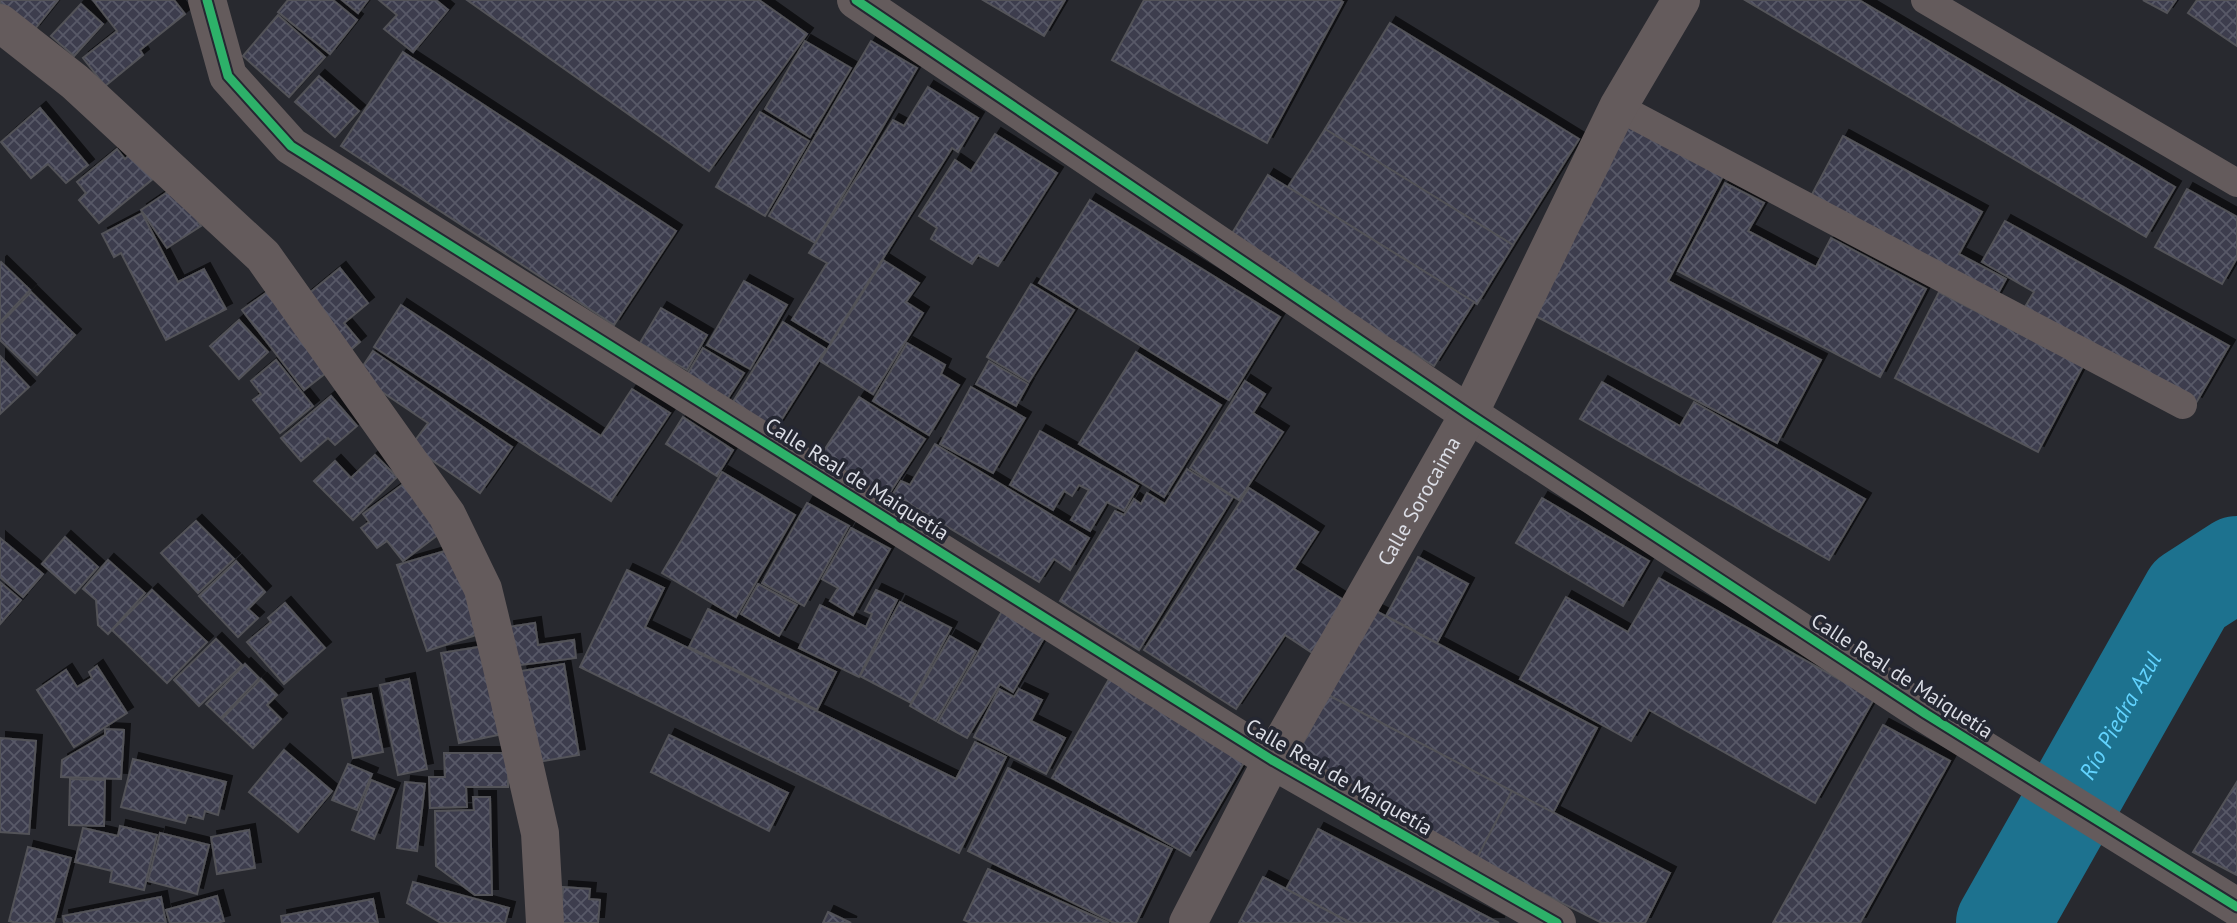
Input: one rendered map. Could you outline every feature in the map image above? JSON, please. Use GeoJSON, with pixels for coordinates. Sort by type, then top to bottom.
{"type":"FeatureCollection","features":[{"type":"Feature","properties":{"kind":"street","name":"Calle Real de Maiquetía"},"geometry":{"type":"LineString","coordinates":[[207,0],[228,76],[291,146],[1272,760],[1557,923]]}},
{"type":"Feature","properties":{"kind":"street","name":"Calle Real de Maiquetía"},"geometry":{"type":"LineString","coordinates":[[856,0],[1469,414],[1926,714],[2237,907]]}},
{"type":"Feature","properties":{"kind":"street","name":"Calle Sorocaima"},"geometry":{"type":"LineString","coordinates":[[1188,923],[1272,760],[1469,414],[1618,107],[1681,0]]}},
{"type":"Feature","properties":{"kind":"street"},"geometry":{"type":"LineString","coordinates":[[0,23],[75,82],[263,256],[447,514],[483,589],[495,638],[540,833],[545,923]]}},
{"type":"Feature","properties":{"kind":"lane"},"geometry":{"type":"LineString","coordinates":[[1925,0],[2237,183]]}},
{"type":"Feature","properties":{"kind":"lane"},"geometry":{"type":"LineString","coordinates":[[1618,107],[2183,405]]}},
{"type":"Feature","properties":{"kind":"building"},"geometry":{"type":"Polygon","coordinates":[[[0,0],[58,0],[34,30],[0,3],[0,0]]]}},
{"type":"Feature","properties":{"kind":"building"},"geometry":{"type":"Polygon","coordinates":[[[93,0],[174,0],[185,14],[140,50],[143,55],[105,86],[83,58],[117,31],[93,0]]]}},
{"type":"Feature","properties":{"kind":"building"},"geometry":{"type":"Polygon","coordinates":[[[288,0],[333,0],[357,20],[330,54],[278,12],[288,0]]]}},
{"type":"Feature","properties":{"kind":"building"},"geometry":{"type":"Polygon","coordinates":[[[342,0],[368,0],[358,13],[342,0]]]}},
{"type":"Feature","properties":{"kind":"building"},"geometry":{"type":"Polygon","coordinates":[[[379,0],[436,0],[448,10],[413,52],[384,29],[397,15],[379,0]]]}},
{"type":"Feature","properties":{"kind":"building"},"geometry":{"type":"Polygon","coordinates":[[[467,0],[759,0],[807,34],[709,171],[467,0]]]}},
{"type":"Feature","properties":{"kind":"building"},"geometry":{"type":"Polygon","coordinates":[[[983,0],[1065,0],[1044,36],[983,0]]]}},
{"type":"Feature","properties":{"kind":"building"},"geometry":{"type":"Polygon","coordinates":[[[1144,0],[1343,2],[1267,143],[1112,60],[1144,0]]]}},
{"type":"Feature","properties":{"kind":"building"},"geometry":{"type":"Polygon","coordinates":[[[1745,0],[1859,0],[2175,187],[2146,237],[1745,0]]]}},
{"type":"Feature","properties":{"kind":"building"},"geometry":{"type":"Polygon","coordinates":[[[2143,0],[2176,0],[2167,13],[2143,0]]]}},
{"type":"Feature","properties":{"kind":"building"},"geometry":{"type":"Polygon","coordinates":[[[2197,0],[2237,0],[2237,46],[2188,13],[2197,0]]]}},
{"type":"Feature","properties":{"kind":"building"},"geometry":{"type":"Polygon","coordinates":[[[81,4],[103,24],[74,56],[51,36],[81,4]]]}},
{"type":"Feature","properties":{"kind":"building"},"geometry":{"type":"Polygon","coordinates":[[[278,15],[325,57],[289,97],[243,56],[278,15]]]}},
{"type":"Feature","properties":{"kind":"building"},"geometry":{"type":"Polygon","coordinates":[[[1390,23],[1579,139],[1513,245],[1325,129],[1390,23]]]}},
{"type":"Feature","properties":{"kind":"building"},"geometry":{"type":"Polygon","coordinates":[[[805,41],[851,68],[810,137],[765,109],[805,41]]]}},
{"type":"Feature","properties":{"kind":"building"},"geometry":{"type":"Polygon","coordinates":[[[871,41],[917,68],[815,243],[769,216],[871,41]]]}},
{"type":"Feature","properties":{"kind":"building"},"geometry":{"type":"Polygon","coordinates":[[[403,52],[676,231],[614,325],[341,146],[403,52]]]}},
{"type":"Feature","properties":{"kind":"building"},"geometry":{"type":"Polygon","coordinates":[[[319,76],[359,111],[335,137],[295,102],[319,76]]]}},
{"type":"Feature","properties":{"kind":"building"},"geometry":{"type":"Polygon","coordinates":[[[928,87],[978,118],[958,152],[952,148],[830,343],[792,320],[827,263],[809,253],[893,120],[904,126],[928,87]]]}},
{"type":"Feature","properties":{"kind":"building"},"geometry":{"type":"Polygon","coordinates":[[[40,108],[88,165],[66,183],[48,164],[31,178],[1,142],[40,108]]]}},
{"type":"Feature","properties":{"kind":"building"},"geometry":{"type":"Polygon","coordinates":[[[760,112],[809,141],[765,216],[716,187],[760,112]]]}},
{"type":"Feature","properties":{"kind":"building"},"geometry":{"type":"Polygon","coordinates":[[[1627,123],[1724,174],[1668,281],[1821,360],[1777,443],[1528,312],[1627,123]]]}},
{"type":"Feature","properties":{"kind":"building"},"geometry":{"type":"Polygon","coordinates":[[[1325,129],[1513,245],[1477,304],[1288,187],[1325,129]]]}},
{"type":"Feature","properties":{"kind":"building"},"geometry":{"type":"Polygon","coordinates":[[[995,134],[1057,173],[998,266],[978,255],[972,264],[931,239],[937,228],[919,216],[955,160],[971,171],[995,134]]]}},
{"type":"Feature","properties":{"kind":"building"},"geometry":{"type":"Polygon","coordinates":[[[1843,136],[1982,212],[1959,254],[2006,279],[1995,299],[1810,198],[1843,136]]]}},
{"type":"Feature","properties":{"kind":"building"},"geometry":{"type":"Polygon","coordinates":[[[117,149],[125,159],[133,152],[154,178],[99,223],[79,200],[86,193],[77,182],[117,149]]]}},
{"type":"Feature","properties":{"kind":"building"},"geometry":{"type":"Polygon","coordinates":[[[1268,175],[1474,302],[1434,366],[1228,240],[1268,175]]]}},
{"type":"Feature","properties":{"kind":"building"},"geometry":{"type":"Polygon","coordinates":[[[1725,183],[1764,203],[1748,231],[1816,267],[1831,238],[1926,289],[1880,377],[1678,271],[1725,183]]]}},
{"type":"Feature","properties":{"kind":"building"},"geometry":{"type":"Polygon","coordinates":[[[175,187],[201,226],[167,248],[141,210],[175,187]]]}},
{"type":"Feature","properties":{"kind":"building"},"geometry":{"type":"Polygon","coordinates":[[[2187,189],[2237,217],[2237,258],[2222,284],[2155,247],[2187,189]]]}},
{"type":"Feature","properties":{"kind":"building"},"geometry":{"type":"Polygon","coordinates":[[[1090,200],[1280,317],[1229,400],[1039,283],[1090,200]]]}},
{"type":"Feature","properties":{"kind":"building"},"geometry":{"type":"Polygon","coordinates":[[[142,213],[178,282],[204,269],[226,309],[166,340],[121,253],[114,257],[102,234],[142,213]]]}},
{"type":"Feature","properties":{"kind":"building"},"geometry":{"type":"Polygon","coordinates":[[[2005,221],[2229,346],[2196,403],[2025,307],[2034,292],[1982,262],[2005,221]]]}},
{"type":"Feature","properties":{"kind":"building"},"geometry":{"type":"Polygon","coordinates":[[[883,260],[919,283],[906,302],[923,313],[873,394],[820,361],[883,260]]]}},
{"type":"Feature","properties":{"kind":"building"},"geometry":{"type":"Polygon","coordinates":[[[0,263],[30,290],[0,322],[0,263]]]}},
{"type":"Feature","properties":{"kind":"building"},"geometry":{"type":"Polygon","coordinates":[[[340,268],[368,303],[344,323],[360,342],[346,354],[301,300],[340,268]]]}},
{"type":"Feature","properties":{"kind":"building"},"geometry":{"type":"Polygon","coordinates":[[[744,281],[787,305],[750,369],[707,345],[744,281]]]}},
{"type":"Feature","properties":{"kind":"building"},"geometry":{"type":"Polygon","coordinates":[[[1031,284],[1074,310],[1029,382],[987,357],[1031,284]]]}},
{"type":"Feature","properties":{"kind":"building"},"geometry":{"type":"Polygon","coordinates":[[[270,290],[331,369],[304,390],[242,310],[270,290]]]}},
{"type":"Feature","properties":{"kind":"building"},"geometry":{"type":"Polygon","coordinates":[[[31,292],[75,335],[37,375],[0,340],[0,324],[31,292]]]}},
{"type":"Feature","properties":{"kind":"building"},"geometry":{"type":"Polygon","coordinates":[[[1939,292],[2083,366],[2038,452],[1895,378],[1939,292]]]}},
{"type":"Feature","properties":{"kind":"building"},"geometry":{"type":"Polygon","coordinates":[[[401,305],[601,436],[632,389],[670,413],[611,501],[374,347],[401,305]]]}},
{"type":"Feature","properties":{"kind":"building"},"geometry":{"type":"Polygon","coordinates":[[[661,308],[707,335],[687,370],[640,343],[661,308]]]}},
{"type":"Feature","properties":{"kind":"building"},"geometry":{"type":"Polygon","coordinates":[[[239,320],[268,352],[239,379],[210,346],[239,320]]]}},
{"type":"Feature","properties":{"kind":"building"},"geometry":{"type":"Polygon","coordinates":[[[783,322],[826,349],[773,433],[731,405],[783,322]]]}},
{"type":"Feature","properties":{"kind":"building"},"geometry":{"type":"Polygon","coordinates":[[[907,343],[945,365],[941,374],[959,385],[929,435],[873,401],[907,343]]]}},
{"type":"Feature","properties":{"kind":"building"},"geometry":{"type":"Polygon","coordinates":[[[703,348],[744,373],[723,406],[683,381],[703,348]]]}},
{"type":"Feature","properties":{"kind":"building"},"geometry":{"type":"Polygon","coordinates":[[[373,351],[512,447],[480,493],[411,446],[428,423],[357,375],[373,351]]]}},
{"type":"Feature","properties":{"kind":"building"},"geometry":{"type":"Polygon","coordinates":[[[1136,352],[1221,405],[1164,497],[1079,444],[1136,352]]]}},
{"type":"Feature","properties":{"kind":"building"},"geometry":{"type":"Polygon","coordinates":[[[0,356],[29,387],[0,414],[0,356]]]}},
{"type":"Feature","properties":{"kind":"building"},"geometry":{"type":"Polygon","coordinates":[[[276,360],[313,406],[280,433],[253,400],[261,394],[251,381],[276,360]]]}},
{"type":"Feature","properties":{"kind":"building"},"geometry":{"type":"Polygon","coordinates":[[[989,361],[1028,384],[1016,406],[976,384],[989,361]]]}},
{"type":"Feature","properties":{"kind":"building"},"geometry":{"type":"Polygon","coordinates":[[[1245,381],[1265,394],[1253,413],[1283,432],[1239,500],[1190,468],[1245,381]]]}},
{"type":"Feature","properties":{"kind":"building"},"geometry":{"type":"Polygon","coordinates":[[[1602,382],[1680,426],[1694,402],[1865,499],[1829,560],[1580,419],[1602,382]]]}},
{"type":"Feature","properties":{"kind":"building"},"geometry":{"type":"Polygon","coordinates":[[[971,387],[1025,418],[993,473],[940,444],[971,387]]]}},
{"type":"Feature","properties":{"kind":"building"},"geometry":{"type":"Polygon","coordinates":[[[331,396],[357,426],[335,445],[328,438],[301,461],[281,438],[331,396]]]}},
{"type":"Feature","properties":{"kind":"building"},"geometry":{"type":"Polygon","coordinates":[[[859,397],[925,439],[887,497],[821,455],[859,397]]]}},
{"type":"Feature","properties":{"kind":"building"},"geometry":{"type":"Polygon","coordinates":[[[683,417],[733,450],[717,476],[666,444],[683,417]]]}},
{"type":"Feature","properties":{"kind":"building"},"geometry":{"type":"Polygon","coordinates":[[[1040,431],[1138,486],[1124,511],[1107,502],[1090,531],[1071,520],[1089,490],[1079,485],[1072,496],[1064,491],[1053,510],[1010,485],[1040,431]]]}},
{"type":"Feature","properties":{"kind":"building"},"geometry":{"type":"Polygon","coordinates":[[[935,444],[1089,538],[1070,570],[1054,559],[1039,582],[893,494],[901,481],[910,485],[935,444]]]}},
{"type":"Feature","properties":{"kind":"building"},"geometry":{"type":"Polygon","coordinates":[[[375,455],[397,477],[353,520],[314,481],[335,461],[351,478],[375,455]]]}},
{"type":"Feature","properties":{"kind":"building"},"geometry":{"type":"Polygon","coordinates":[[[1187,469],[1233,497],[1139,650],[1060,601],[1115,511],[1124,515],[1134,499],[1141,504],[1147,493],[1165,504],[1187,469]]]}},
{"type":"Feature","properties":{"kind":"building"},"geometry":{"type":"Polygon","coordinates":[[[722,472],[795,515],[736,617],[662,573],[722,472]]]}},
{"type":"Feature","properties":{"kind":"building"},"geometry":{"type":"Polygon","coordinates":[[[406,482],[443,531],[403,561],[387,541],[377,548],[361,528],[369,522],[363,514],[406,482]]]}},
{"type":"Feature","properties":{"kind":"building"},"geometry":{"type":"Polygon","coordinates":[[[1249,488],[1318,532],[1294,569],[1350,604],[1317,656],[1285,635],[1236,709],[1144,650],[1249,488]]]}},
{"type":"Feature","properties":{"kind":"building"},"geometry":{"type":"Polygon","coordinates":[[[1542,498],[1649,561],[1623,606],[1516,543],[1542,498]]]}},
{"type":"Feature","properties":{"kind":"building"},"geometry":{"type":"Polygon","coordinates":[[[807,503],[849,526],[804,606],[762,583],[807,503]]]}},
{"type":"Feature","properties":{"kind":"building"},"geometry":{"type":"Polygon","coordinates":[[[196,521],[234,559],[198,593],[161,553],[196,521]]]}},
{"type":"Feature","properties":{"kind":"building"},"geometry":{"type":"Polygon","coordinates":[[[851,528],[890,549],[853,615],[830,601],[838,588],[822,579],[851,528]]]}},
{"type":"Feature","properties":{"kind":"building"},"geometry":{"type":"Polygon","coordinates":[[[65,537],[98,567],[75,593],[42,564],[65,537]]]}},
{"type":"Feature","properties":{"kind":"building"},"geometry":{"type":"Polygon","coordinates":[[[0,538],[43,574],[23,597],[0,577],[0,538]]]}},
{"type":"Feature","properties":{"kind":"building"},"geometry":{"type":"Polygon","coordinates":[[[452,549],[482,633],[427,651],[397,565],[452,549]]]}},
{"type":"Feature","properties":{"kind":"building"},"geometry":{"type":"Polygon","coordinates":[[[1418,557],[1468,584],[1437,643],[1386,616],[1418,557]]]}},
{"type":"Feature","properties":{"kind":"building"},"geometry":{"type":"Polygon","coordinates":[[[108,560],[145,593],[108,634],[98,625],[96,600],[83,589],[108,560]]]}},
{"type":"Feature","properties":{"kind":"building"},"geometry":{"type":"Polygon","coordinates":[[[236,561],[265,592],[248,609],[258,618],[238,637],[199,596],[236,561]]]}},
{"type":"Feature","properties":{"kind":"building"},"geometry":{"type":"Polygon","coordinates":[[[627,570],[664,588],[645,627],[956,779],[975,742],[1006,757],[959,853],[580,667],[627,570]]]}},
{"type":"Feature","properties":{"kind":"building"},"geometry":{"type":"Polygon","coordinates":[[[1659,578],[1874,699],[1815,803],[1649,710],[1631,741],[1520,679],[1566,597],[1628,632],[1659,578]]]}},
{"type":"Feature","properties":{"kind":"building"},"geometry":{"type":"Polygon","coordinates":[[[0,582],[21,600],[0,624],[0,582]]]}},
{"type":"Feature","properties":{"kind":"building"},"geometry":{"type":"Polygon","coordinates":[[[758,584],[797,605],[779,636],[741,614],[758,584]]]}},
{"type":"Feature","properties":{"kind":"building"},"geometry":{"type":"Polygon","coordinates":[[[152,590],[207,642],[167,683],[112,630],[152,590]]]}},
{"type":"Feature","properties":{"kind":"building"},"geometry":{"type":"Polygon","coordinates":[[[876,590],[897,600],[859,677],[799,648],[820,605],[866,627],[872,614],[865,611],[876,590]]]}},
{"type":"Feature","properties":{"kind":"building"},"geometry":{"type":"Polygon","coordinates":[[[900,602],[951,628],[911,703],[860,676],[900,602]]]}},
{"type":"Feature","properties":{"kind":"building"},"geometry":{"type":"Polygon","coordinates":[[[285,603],[325,648],[284,684],[247,642],[271,622],[268,618],[285,603]]]}},
{"type":"Feature","properties":{"kind":"building"},"geometry":{"type":"Polygon","coordinates":[[[708,609],[836,672],[817,710],[689,647],[708,609]]]}},
{"type":"Feature","properties":{"kind":"building"},"geometry":{"type":"Polygon","coordinates":[[[1374,610],[1597,728],[1553,813],[1328,695],[1374,610]]]}},
{"type":"Feature","properties":{"kind":"building"},"geometry":{"type":"Polygon","coordinates":[[[1002,611],[1045,636],[1013,692],[1000,684],[967,738],[938,722],[1002,611]]]}},
{"type":"Feature","properties":{"kind":"building"},"geometry":{"type":"Polygon","coordinates":[[[535,623],[538,645],[574,640],[576,658],[513,666],[508,627],[535,623]]]}},
{"type":"Feature","properties":{"kind":"building"},"geometry":{"type":"Polygon","coordinates":[[[950,636],[976,651],[936,721],[910,706],[950,636]]]}},
{"type":"Feature","properties":{"kind":"building"},"geometry":{"type":"Polygon","coordinates":[[[216,639],[242,665],[199,706],[174,680],[216,639]]]}},
{"type":"Feature","properties":{"kind":"building"},"geometry":{"type":"Polygon","coordinates":[[[485,646],[503,734],[459,743],[441,653],[485,646]]]}},
{"type":"Feature","properties":{"kind":"building"},"geometry":{"type":"Polygon","coordinates":[[[245,664],[259,678],[221,718],[206,704],[245,664]]]}},
{"type":"Feature","properties":{"kind":"building"},"geometry":{"type":"Polygon","coordinates":[[[564,664],[579,755],[537,762],[521,671],[564,664]]]}},
{"type":"Feature","properties":{"kind":"building"},"geometry":{"type":"Polygon","coordinates":[[[97,666],[127,713],[74,747],[37,690],[66,670],[77,687],[92,678],[89,672],[97,666]]]}},
{"type":"Feature","properties":{"kind":"building"},"geometry":{"type":"Polygon","coordinates":[[[261,679],[277,695],[267,705],[281,719],[253,748],[222,719],[261,679]]]}},
{"type":"Feature","properties":{"kind":"building"},"geometry":{"type":"Polygon","coordinates":[[[409,679],[427,769],[398,775],[380,685],[409,679]]]}},
{"type":"Feature","properties":{"kind":"building"},"geometry":{"type":"Polygon","coordinates":[[[1109,679],[1246,759],[1190,856],[1052,778],[1109,679]]]}},
{"type":"Feature","properties":{"kind":"building"},"geometry":{"type":"Polygon","coordinates":[[[999,689],[1014,697],[1019,689],[1042,700],[1031,721],[1065,738],[1046,774],[974,737],[999,689]]]}},
{"type":"Feature","properties":{"kind":"building"},"geometry":{"type":"Polygon","coordinates":[[[371,694],[383,752],[353,758],[342,699],[371,694]]]}},
{"type":"Feature","properties":{"kind":"building"},"geometry":{"type":"Polygon","coordinates":[[[1328,695],[1512,791],[1476,860],[1293,763],[1328,695]]]}},
{"type":"Feature","properties":{"kind":"building"},"geometry":{"type":"Polygon","coordinates":[[[1883,725],[1950,761],[1860,923],[1773,923],[1883,725]]]}},
{"type":"Feature","properties":{"kind":"building"},"geometry":{"type":"Polygon","coordinates":[[[105,729],[124,730],[121,779],[61,777],[62,760],[105,735],[105,729]]]}},
{"type":"Feature","properties":{"kind":"building"},"geometry":{"type":"Polygon","coordinates":[[[669,735],[788,793],[769,831],[651,772],[669,735]]]}},
{"type":"Feature","properties":{"kind":"building"},"geometry":{"type":"Polygon","coordinates":[[[0,738],[36,741],[29,834],[0,832],[0,738]]]}},
{"type":"Feature","properties":{"kind":"building"},"geometry":{"type":"Polygon","coordinates":[[[284,750],[332,791],[298,832],[249,792],[284,750]]]}},
{"type":"Feature","properties":{"kind":"building"},"geometry":{"type":"Polygon","coordinates":[[[444,753],[508,753],[508,787],[466,787],[467,807],[430,808],[429,777],[445,777],[444,753]]]}},
{"type":"Feature","properties":{"kind":"building"},"geometry":{"type":"Polygon","coordinates":[[[133,759],[226,782],[218,815],[205,811],[203,819],[188,815],[185,823],[121,807],[133,759]]]}},
{"type":"Feature","properties":{"kind":"building"},"geometry":{"type":"Polygon","coordinates":[[[348,764],[372,774],[357,810],[332,800],[348,764]]]}},
{"type":"Feature","properties":{"kind":"building"},"geometry":{"type":"Polygon","coordinates":[[[1008,768],[1172,849],[1136,923],[1114,923],[968,851],[1008,768]]]}},
{"type":"Feature","properties":{"kind":"building"},"geometry":{"type":"Polygon","coordinates":[[[70,779],[105,780],[104,826],[69,825],[70,779]]]}},
{"type":"Feature","properties":{"kind":"building"},"geometry":{"type":"Polygon","coordinates":[[[371,780],[394,789],[374,839],[352,830],[371,780]]]}},
{"type":"Feature","properties":{"kind":"building"},"geometry":{"type":"Polygon","coordinates":[[[405,782],[425,784],[417,851],[397,848],[405,782]]]}},
{"type":"Feature","properties":{"kind":"building"},"geometry":{"type":"Polygon","coordinates":[[[2237,782],[2237,875],[2193,852],[2237,782]]]}},
{"type":"Feature","properties":{"kind":"building"},"geometry":{"type":"Polygon","coordinates":[[[1512,791],[1670,873],[1645,923],[1602,923],[1476,860],[1512,791]]]}},
{"type":"Feature","properties":{"kind":"building"},"geometry":{"type":"Polygon","coordinates":[[[473,797],[490,797],[492,895],[475,895],[436,866],[435,811],[474,810],[473,797]]]}},
{"type":"Feature","properties":{"kind":"building"},"geometry":{"type":"Polygon","coordinates":[[[120,826],[157,835],[144,890],[110,882],[112,871],[75,862],[83,828],[118,836],[120,826]]]}},
{"type":"Feature","properties":{"kind":"building"},"geometry":{"type":"Polygon","coordinates":[[[1318,829],[1499,923],[1351,923],[1286,889],[1318,829]]]}},
{"type":"Feature","properties":{"kind":"building"},"geometry":{"type":"Polygon","coordinates":[[[249,830],[255,868],[217,874],[211,837],[249,830]]]}},
{"type":"Feature","properties":{"kind":"building"},"geometry":{"type":"Polygon","coordinates":[[[160,833],[209,845],[197,894],[148,881],[160,833]]]}},
{"type":"Feature","properties":{"kind":"building"},"geometry":{"type":"Polygon","coordinates":[[[28,847],[71,858],[54,923],[9,921],[28,847]]]}},
{"type":"Feature","properties":{"kind":"building"},"geometry":{"type":"Polygon","coordinates":[[[988,869],[1109,923],[971,923],[964,920],[988,869]]]}},
{"type":"Feature","properties":{"kind":"building"},"geometry":{"type":"Polygon","coordinates":[[[1263,877],[1286,889],[1351,923],[1239,923],[1263,877]]]}},
{"type":"Feature","properties":{"kind":"building"},"geometry":{"type":"Polygon","coordinates":[[[413,882],[509,908],[505,923],[441,923],[407,903],[413,882]]]}},
{"type":"Feature","properties":{"kind":"building"},"geometry":{"type":"Polygon","coordinates":[[[563,887],[590,889],[589,899],[600,900],[598,923],[561,923],[563,887]]]}},
{"type":"Feature","properties":{"kind":"building"},"geometry":{"type":"Polygon","coordinates":[[[217,896],[224,921],[170,923],[166,910],[217,896]]]}},
{"type":"Feature","properties":{"kind":"building"},"geometry":{"type":"Polygon","coordinates":[[[161,897],[166,923],[64,923],[63,916],[161,897]]]}},
{"type":"Feature","properties":{"kind":"building"},"geometry":{"type":"Polygon","coordinates":[[[373,899],[378,923],[282,923],[281,916],[373,899]]]}},
{"type":"Feature","properties":{"kind":"building"},"geometry":{"type":"Polygon","coordinates":[[[828,912],[851,923],[823,923],[828,912]]]}},
{"type":"Feature","properties":{"kind":"waterway","name":"Río Piedra Azul"},"geometry":{"type":"LineString","coordinates":[[2003,923],[2189,594],[2237,563]]}},
{"type":"Feature","properties":{"kind":"cycle path"},"geometry":{"type":"LineString","coordinates":[[207,0],[228,76],[291,146],[1272,760],[1557,923]]}},
{"type":"Feature","properties":{"kind":"cycle path"},"geometry":{"type":"LineString","coordinates":[[856,0],[1469,414],[1926,714],[2237,907]]}}]}
